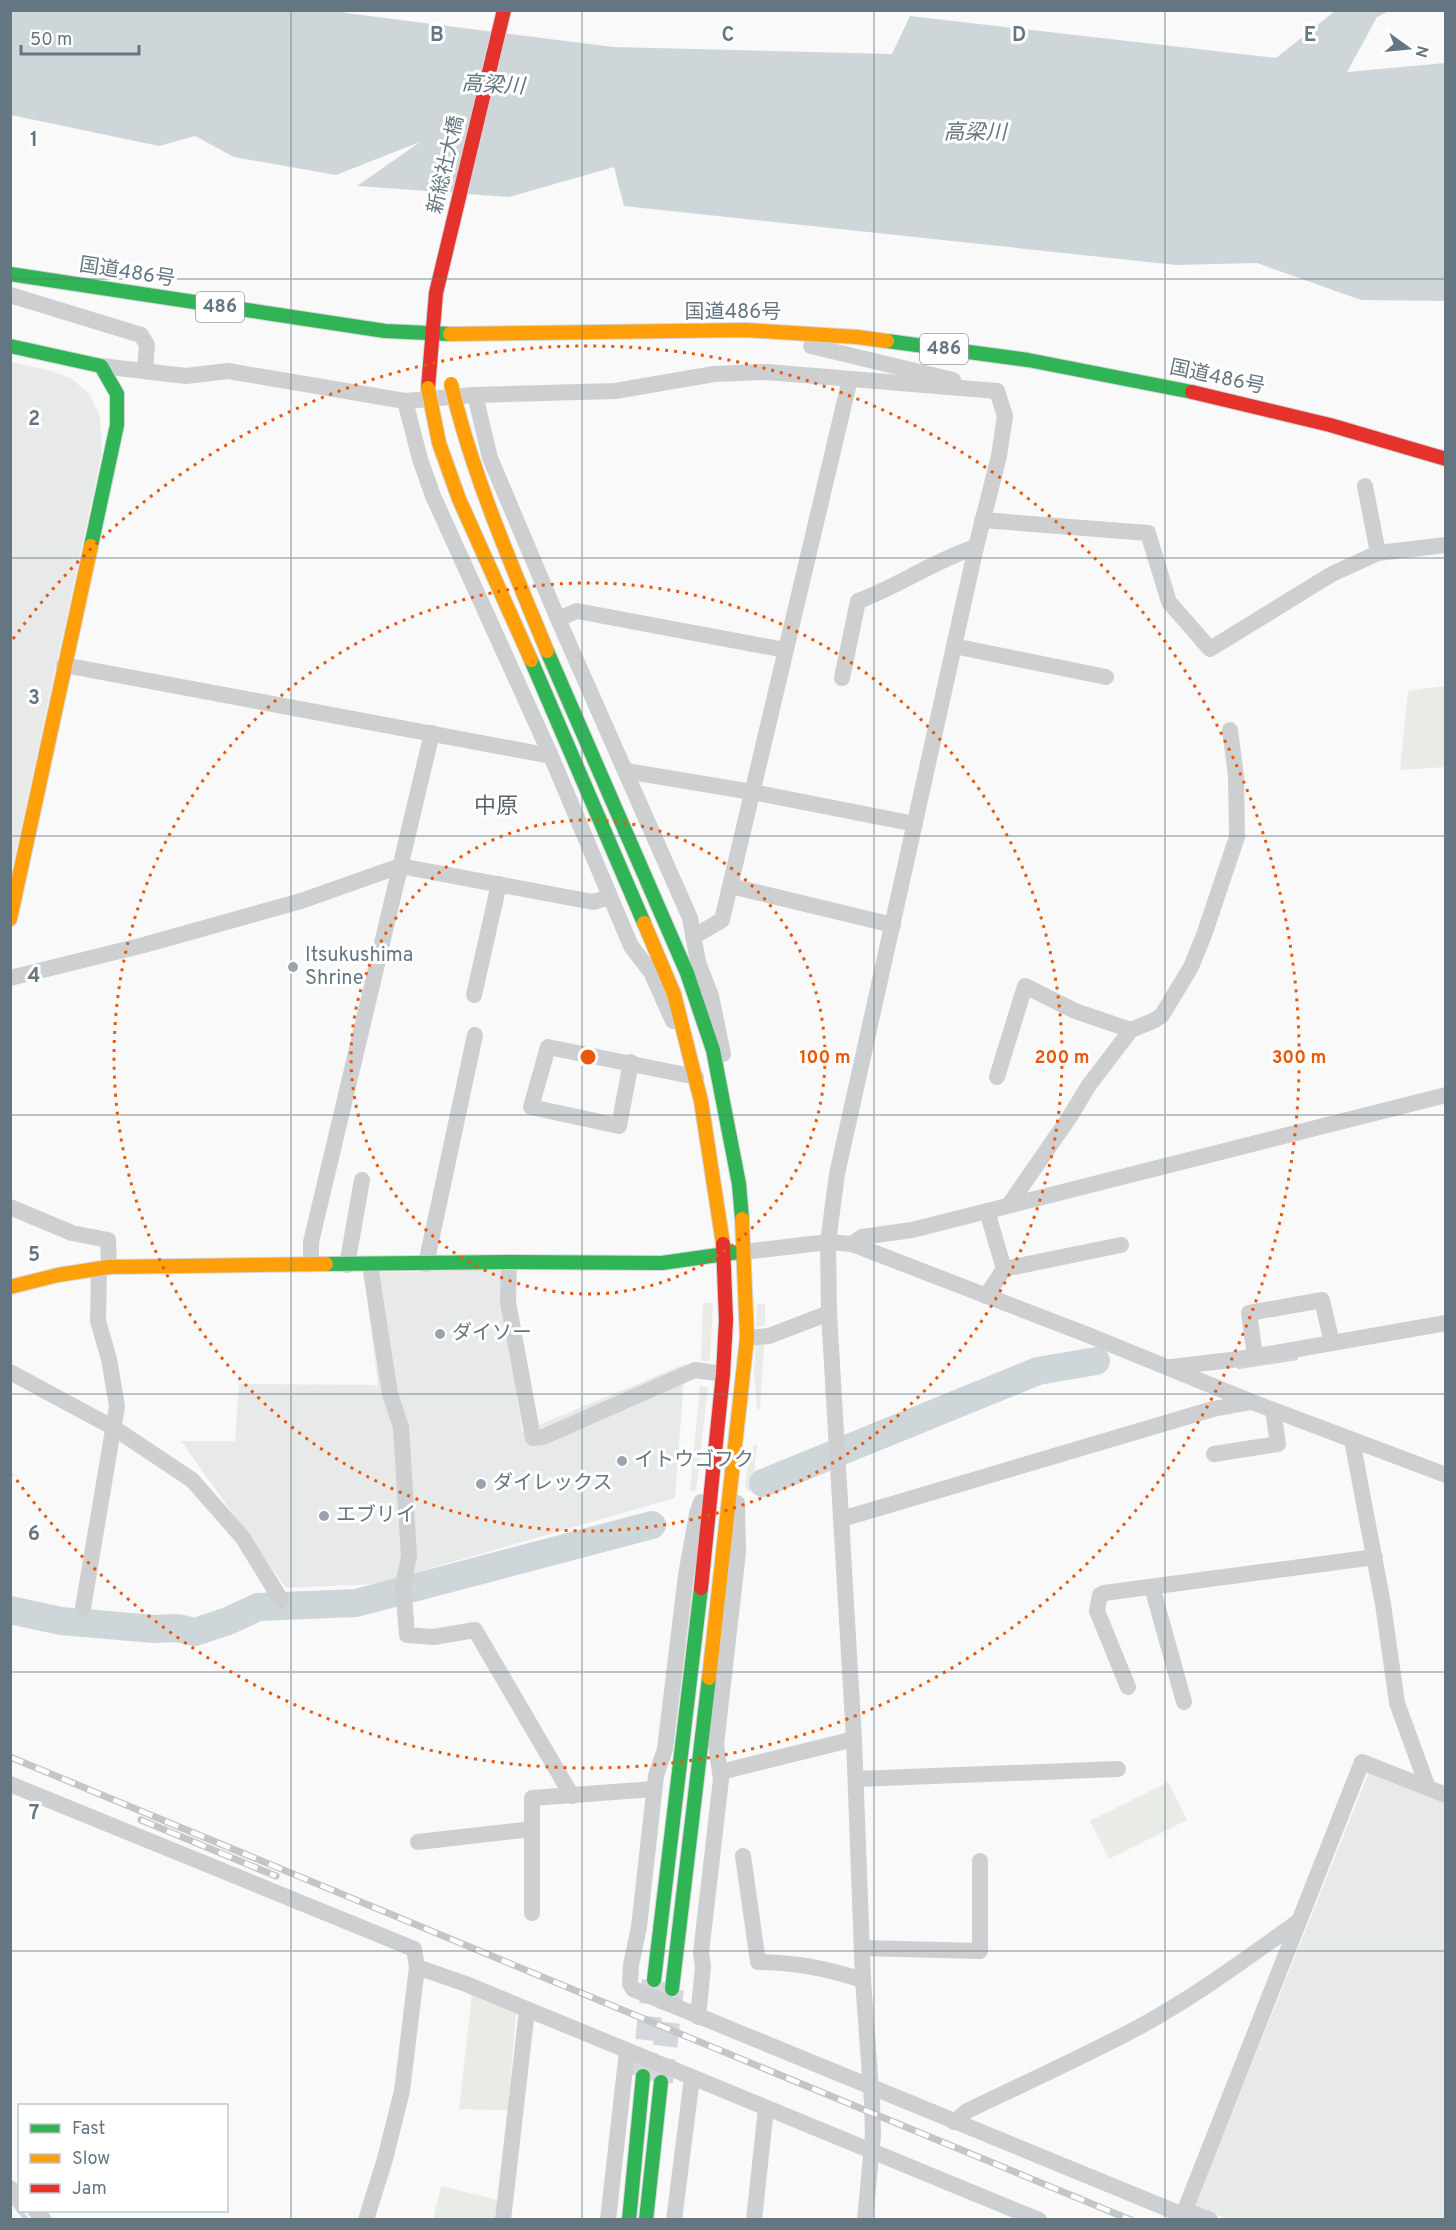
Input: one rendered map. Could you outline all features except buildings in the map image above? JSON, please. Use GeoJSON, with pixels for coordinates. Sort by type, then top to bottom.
{"type":"FeatureCollection","features":[{"type":"Feature","properties":{"kind":"main road","name":"新総社大橋"},"geometry":{"type":"LineString","coordinates":[[504,10],[436,293],[428,388],[439,443],[459,500],[531,660],[674,994],[696,1077],[724,1253],[726,1320],[723,1374],[701,1586],[654,1980]]}},
{"type":"Feature","properties":{"kind":"main road","name":"国道486号"},"geometry":{"type":"LineString","coordinates":[[10,274],[350,327],[431,334],[746,330],[857,337],[1039,363],[1209,395],[1330,425],[1446,459]]}},
{"type":"Feature","properties":{"kind":"main road"},"geometry":{"type":"LineString","coordinates":[[431,334],[447,374],[476,473],[547,651],[687,972],[713,1050],[739,1184],[747,1338],[734,1475],[672,1989]]}},
{"type":"Feature","properties":{"kind":"main road"},"geometry":{"type":"LineString","coordinates":[[10,346],[101,366],[117,394],[117,424],[10,918]]}},
{"type":"Feature","properties":{"kind":"main road"},"geometry":{"type":"LineString","coordinates":[[10,1287],[58,1275],[104,1268],[508,1262],[662,1263],[744,1252]]}},
{"type":"Feature","properties":{"kind":"main road"},"geometry":{"type":"LineString","coordinates":[[629,2220],[643,2076]]}},
{"type":"Feature","properties":{"kind":"main road"},"geometry":{"type":"LineString","coordinates":[[646,2220],[661,2082]]}},
{"type":"Feature","properties":{"kind":"street"},"geometry":{"type":"LineString","coordinates":[[10,295],[141,335],[147,345],[145,371]]}},
{"type":"Feature","properties":{"kind":"street"},"geometry":{"type":"LineString","coordinates":[[746,330],[997,391]]}},
{"type":"Feature","properties":{"kind":"street"},"geometry":{"type":"LineString","coordinates":[[101,366],[186,376],[228,371],[405,401],[475,395],[615,391],[714,374],[767,372],[997,391]]}},
{"type":"Feature","properties":{"kind":"street"},"geometry":{"type":"LineString","coordinates":[[693,937],[722,920],[850,380]]}},
{"type":"Feature","properties":{"kind":"street"},"geometry":{"type":"LineString","coordinates":[[865,2220],[873,2129],[863,1980],[854,1739],[829,1313],[828,1242],[837,1174],[982,520],[999,456],[1005,417],[997,391]]}},
{"type":"Feature","properties":{"kind":"street"},"geometry":{"type":"LineString","coordinates":[[475,395],[490,458],[558,619],[690,918],[698,962],[711,996],[722,1040],[724,1052],[722,1092]]}},
{"type":"Feature","properties":{"kind":"street"},"geometry":{"type":"LineString","coordinates":[[405,401],[420,459],[433,496],[551,756],[631,946],[651,972],[668,1012],[687,1046]]}},
{"type":"Feature","properties":{"kind":"street"},"geometry":{"type":"LineString","coordinates":[[1365,486],[1378,553]]}},
{"type":"Feature","properties":{"kind":"street"},"geometry":{"type":"LineString","coordinates":[[982,520],[1148,533],[1169,603],[1210,649],[1332,574],[1378,553],[1446,545]]}},
{"type":"Feature","properties":{"kind":"street"},"geometry":{"type":"LineString","coordinates":[[842,678],[858,601],[885,591],[958,553],[976,547]]}},
{"type":"Feature","properties":{"kind":"street"},"geometry":{"type":"LineString","coordinates":[[558,619],[577,611],[785,650]]}},
{"type":"Feature","properties":{"kind":"street"},"geometry":{"type":"LineString","coordinates":[[954,646],[1106,677]]}},
{"type":"Feature","properties":{"kind":"street"},"geometry":{"type":"LineString","coordinates":[[64,665],[551,756]]}},
{"type":"Feature","properties":{"kind":"street"},"geometry":{"type":"LineString","coordinates":[[1009,1205],[1089,1085],[1131,1030],[1162,1015],[1182,983],[1204,935],[1237,837],[1236,776],[1230,730]]}},
{"type":"Feature","properties":{"kind":"street"},"geometry":{"type":"LineString","coordinates":[[311,1264],[311,1242],[432,733]]}},
{"type":"Feature","properties":{"kind":"street"},"geometry":{"type":"LineString","coordinates":[[626,771],[752,792],[915,824]]}},
{"type":"Feature","properties":{"kind":"street"},"geometry":{"type":"LineString","coordinates":[[10,978],[144,945],[301,902],[400,866],[594,902],[610,897]]}},
{"type":"Feature","properties":{"kind":"street"},"geometry":{"type":"LineString","coordinates":[[474,995],[499,884]]}},
{"type":"Feature","properties":{"kind":"street"},"geometry":{"type":"LineString","coordinates":[[731,886],[893,925]]}},
{"type":"Feature","properties":{"kind":"street"},"geometry":{"type":"LineString","coordinates":[[997,1077],[1025,986],[1076,1011],[1131,1030]]}},
{"type":"Feature","properties":{"kind":"street"},"geometry":{"type":"LineString","coordinates":[[426,1264],[475,1035]]}},
{"type":"Feature","properties":{"kind":"street"},"geometry":{"type":"LineString","coordinates":[[631,1062],[619,1126],[531,1107],[548,1047],[631,1062],[696,1077]]}},
{"type":"Feature","properties":{"kind":"street"},"geometry":{"type":"LineString","coordinates":[[852,1244],[862,1237],[912,1230],[1446,1095]]}},
{"type":"Feature","properties":{"kind":"street"},"geometry":{"type":"LineString","coordinates":[[347,1265],[362,1180]]}},
{"type":"Feature","properties":{"kind":"street"},"geometry":{"type":"LineString","coordinates":[[10,1207],[72,1233],[108,1240],[98,1322],[109,1359],[117,1406],[83,1608]]}},
{"type":"Feature","properties":{"kind":"street"},"geometry":{"type":"LineString","coordinates":[[987,1211],[1004,1269]]}},
{"type":"Feature","properties":{"kind":"street"},"geometry":{"type":"LineString","coordinates":[[744,1252],[828,1242],[852,1244],[1252,1402],[1446,1475]]}},
{"type":"Feature","properties":{"kind":"street"},"geometry":{"type":"LineString","coordinates":[[986,1296],[1004,1269],[1121,1245]]}},
{"type":"Feature","properties":{"kind":"street"},"geometry":{"type":"LineString","coordinates":[[508,1262],[508,1302],[533,1438],[543,1437],[695,1370],[723,1374]]}},
{"type":"Feature","properties":{"kind":"street"},"geometry":{"type":"LineString","coordinates":[[370,1265],[390,1394],[401,1427],[409,1556],[403,1585],[406,1635],[434,1637],[475,1630],[572,1796]]}},
{"type":"Feature","properties":{"kind":"street"},"geometry":{"type":"LineString","coordinates":[[1255,1356],[1249,1313],[1322,1300],[1332,1342]]}},
{"type":"Feature","properties":{"kind":"street"},"geometry":{"type":"LineString","coordinates":[[747,1338],[769,1336],[829,1313]]}},
{"type":"Feature","properties":{"kind":"street"},"geometry":{"type":"LineString","coordinates":[[1168,1368],[1255,1356],[1446,1323]]}},
{"type":"Feature","properties":{"kind":"street"},"geometry":{"type":"LineString","coordinates":[[10,1372],[114,1428],[192,1480],[243,1538],[281,1600]]}},
{"type":"Feature","properties":{"kind":"street"},"geometry":{"type":"LineString","coordinates":[[842,1519],[1213,1409],[1252,1402]]}},
{"type":"Feature","properties":{"kind":"street"},"geometry":{"type":"LineString","coordinates":[[1214,1454],[1278,1444],[1273,1410]]}},
{"type":"Feature","properties":{"kind":"street"},"geometry":{"type":"LineString","coordinates":[[1352,1440],[1375,1557],[1396,1703],[1428,1788]]}},
{"type":"Feature","properties":{"kind":"street"},"geometry":{"type":"LineString","coordinates":[[712,1472],[697,1514],[688,1564],[664,1749],[654,1789],[639,1928],[630,1984],[633,1989],[1183,2216],[1362,1762],[1446,1796]]}},
{"type":"Feature","properties":{"kind":"street"},"geometry":{"type":"LineString","coordinates":[[698,2017],[703,1967],[701,1953],[721,1772],[716,1745],[738,1552],[739,1517],[734,1475]]}},
{"type":"Feature","properties":{"kind":"street"},"geometry":{"type":"LineString","coordinates":[[1128,1687],[1097,1611],[1100,1595],[1375,1557]]}},
{"type":"Feature","properties":{"kind":"street"},"geometry":{"type":"LineString","coordinates":[[1152,1587],[1184,1702]]}},
{"type":"Feature","properties":{"kind":"street"},"geometry":{"type":"LineString","coordinates":[[721,1772],[854,1739]]}},
{"type":"Feature","properties":{"kind":"street"},"geometry":{"type":"LineString","coordinates":[[856,1779],[1118,1769]]}},
{"type":"Feature","properties":{"kind":"street"},"geometry":{"type":"LineString","coordinates":[[10,1784],[414,1949],[417,1967],[402,2091],[385,2159],[366,2220]]}},
{"type":"Feature","properties":{"kind":"street"},"geometry":{"type":"LineString","coordinates":[[532,1913],[532,1798],[654,1789]]}},
{"type":"Feature","properties":{"kind":"street"},"geometry":{"type":"LineString","coordinates":[[418,1842],[532,1829]]}},
{"type":"Feature","properties":{"kind":"street"},"geometry":{"type":"LineString","coordinates":[[743,1856],[758,1962],[796,1963],[863,1980]]}},
{"type":"Feature","properties":{"kind":"street"},"geometry":{"type":"LineString","coordinates":[[863,1948],[980,1951],[980,1861]]}},
{"type":"Feature","properties":{"kind":"street"},"geometry":{"type":"LineString","coordinates":[[954,2122],[967,2111],[1140,2026],[1214,1981],[1300,1921]]}},
{"type":"Feature","properties":{"kind":"street"},"geometry":{"type":"LineString","coordinates":[[417,1967],[466,1984],[1039,2220]]}},
{"type":"Feature","properties":{"kind":"street"},"geometry":{"type":"LineString","coordinates":[[503,2220],[527,2010]]}},
{"type":"Feature","properties":{"kind":"street"},"geometry":{"type":"LineString","coordinates":[[608,2220],[627,2051]]}},
{"type":"Feature","properties":{"kind":"street"},"geometry":{"type":"LineString","coordinates":[[674,2220],[692,2078]]}},
{"type":"Feature","properties":{"kind":"street"},"geometry":{"type":"LineString","coordinates":[[754,2220],[766,2108]]}},
{"type":"Feature","properties":{"kind":"street"},"geometry":{"type":"LineString","coordinates":[[1185,2210],[1210,2220]]}},
{"type":"Feature","properties":{"kind":"shaded area"},"geometry":{"type":"Polygon","coordinates":[[[11,362],[52,371],[72,379],[89,394],[100,417],[102,453],[11,874],[11,362]]]}},
{"type":"Feature","properties":{"kind":"shaded area"},"geometry":{"type":"Polygon","coordinates":[[[1445,686],[1445,767],[1400,770],[1408,691],[1445,686]]]}},
{"type":"Feature","properties":{"kind":"shaded area"},"geometry":{"type":"Polygon","coordinates":[[[501,1269],[522,1432],[685,1364],[675,1498],[376,1584],[286,1588],[181,1441],[235,1441],[239,1384],[378,1385],[364,1273],[501,1269]]]}},
{"type":"Feature","properties":{"kind":"shaded area"},"geometry":{"type":"Polygon","coordinates":[[[703,1303],[713,1303],[710,1361],[701,1361],[703,1303]]]}},
{"type":"Feature","properties":{"kind":"shaded area"},"geometry":{"type":"Polygon","coordinates":[[[757,1304],[765,1304],[765,1326],[756,1327],[757,1304]]]}},
{"type":"Feature","properties":{"kind":"shaded area"},"geometry":{"type":"Polygon","coordinates":[[[756,1345],[764,1345],[760,1409],[757,1409],[754,1371],[756,1345]]]}},
{"type":"Feature","properties":{"kind":"shaded area"},"geometry":{"type":"Polygon","coordinates":[[[700,1386],[708,1387],[696,1491],[690,1490],[700,1386]]]}},
{"type":"Feature","properties":{"kind":"shaded area"},"geometry":{"type":"Polygon","coordinates":[[[754,1445],[757,1445],[752,1491],[748,1491],[745,1487],[747,1470],[754,1445]]]}},
{"type":"Feature","properties":{"kind":"shaded area"},"geometry":{"type":"Polygon","coordinates":[[[1369,1772],[1445,1803],[1445,2219],[1228,2219],[1195,2206],[1369,1772]]]}},
{"type":"Feature","properties":{"kind":"shaded area"},"geometry":{"type":"Polygon","coordinates":[[[1168,1782],[1187,1820],[1109,1859],[1090,1821],[1168,1782]]]}},
{"type":"Feature","properties":{"kind":"shaded area"},"geometry":{"type":"Polygon","coordinates":[[[472,1994],[516,2013],[508,2110],[459,2109],[472,1994]]]}},
{"type":"Feature","properties":{"kind":"shaded area"},"geometry":{"type":"Polygon","coordinates":[[[441,2186],[498,2200],[496,2219],[433,2220],[441,2186]]]}},
{"type":"Feature","properties":{"kind":"water","name":"高梁川"},"geometry":{"type":"Polygon","coordinates":[[[11,11],[342,11],[613,47],[892,54],[910,16],[1276,58],[1335,11],[1389,11],[1377,17],[1347,72],[1445,63],[1445,301],[1361,300],[1257,263],[1176,265],[624,206],[614,167],[509,197],[357,186],[420,142],[336,175],[234,157],[195,136],[159,146],[11,115],[11,11]]]}},
{"type":"Feature","properties":{"kind":"waterway"},"geometry":{"type":"LineString","coordinates":[[1239,1367],[1296,1358]]}},
{"type":"Feature","properties":{"kind":"waterway"},"geometry":{"type":"LineString","coordinates":[[763,1483],[1038,1371],[1096,1361]]}},
{"type":"Feature","properties":{"kind":"waterway"},"geometry":{"type":"LineString","coordinates":[[10,1610],[61,1621],[154,1629],[177,1628],[195,1632],[228,1621],[258,1607],[356,1603],[652,1525]]}},
{"type":"Feature","properties":{"kind":"waterway"},"geometry":{"type":"LineString","coordinates":[[10,2199],[18,2209]]}},
{"type":"Feature","properties":{"kind":"waterway"},"geometry":{"type":"LineString","coordinates":[[21,2212],[27,2220]]}},
{"type":"Feature","properties":{"kind":"tunnel"},"geometry":{"type":"LineString","coordinates":[[643,2076],[654,1980]]}},
{"type":"Feature","properties":{"kind":"tunnel"},"geometry":{"type":"LineString","coordinates":[[661,2082],[672,1989]]}},
{"type":"Feature","properties":{"kind":"railway"},"geometry":{"type":"LineString","coordinates":[[10,1757],[1131,2220]]}},
{"type":"Feature","properties":{"kind":"railway"},"geometry":{"type":"LineString","coordinates":[[141,1820],[276,1876]]}},
{"type":"Feature","properties":{"kind":"traffic: fast"},"geometry":{"type":"LineString","coordinates":[[10,274],[385,331],[450,334]]}},
{"type":"Feature","properties":{"kind":"traffic: fast"},"geometry":{"type":"LineString","coordinates":[[887,341],[1028,360],[1192,392]]}},
{"type":"Feature","properties":{"kind":"traffic: fast"},"geometry":{"type":"LineString","coordinates":[[10,346],[101,366],[117,394],[117,425],[91,546]]}},
{"type":"Feature","properties":{"kind":"traffic: fast"},"geometry":{"type":"LineString","coordinates":[[547,651],[687,973],[713,1050],[739,1184],[742,1219]]}},
{"type":"Feature","properties":{"kind":"traffic: fast"},"geometry":{"type":"LineString","coordinates":[[531,660],[644,923]]}},
{"type":"Feature","properties":{"kind":"traffic: fast"},"geometry":{"type":"LineString","coordinates":[[326,1264],[662,1263],[739,1252]]}},
{"type":"Feature","properties":{"kind":"traffic: fast"},"geometry":{"type":"LineString","coordinates":[[654,1980],[701,1588]]}},
{"type":"Feature","properties":{"kind":"traffic: fast"},"geometry":{"type":"LineString","coordinates":[[672,1989],[709,1678]]}},
{"type":"Feature","properties":{"kind":"traffic: fast"},"geometry":{"type":"LineString","coordinates":[[629,2220],[643,2076]]}},
{"type":"Feature","properties":{"kind":"traffic: fast"},"geometry":{"type":"LineString","coordinates":[[646,2220],[661,2082]]}},
{"type":"Feature","properties":{"kind":"traffic: slow"},"geometry":{"type":"LineString","coordinates":[[450,334],[746,330],[887,341]]}},
{"type":"Feature","properties":{"kind":"traffic: slow"},"geometry":{"type":"LineString","coordinates":[[451,384],[470,453],[547,651]]}},
{"type":"Feature","properties":{"kind":"traffic: slow"},"geometry":{"type":"LineString","coordinates":[[428,388],[439,443],[459,499],[531,660]]}},
{"type":"Feature","properties":{"kind":"traffic: slow"},"geometry":{"type":"LineString","coordinates":[[10,919],[91,546]]}},
{"type":"Feature","properties":{"kind":"traffic: slow"},"geometry":{"type":"LineString","coordinates":[[644,923],[674,994],[701,1101],[723,1244]]}},
{"type":"Feature","properties":{"kind":"traffic: slow"},"geometry":{"type":"LineString","coordinates":[[709,1678],[747,1338],[742,1219]]}},
{"type":"Feature","properties":{"kind":"traffic: slow"},"geometry":{"type":"LineString","coordinates":[[10,1287],[58,1275],[109,1267],[326,1264]]}},
{"type":"Feature","properties":{"kind":"traffic: jam"},"geometry":{"type":"LineString","coordinates":[[428,388],[436,293],[504,10]]}},
{"type":"Feature","properties":{"kind":"traffic: jam"},"geometry":{"type":"LineString","coordinates":[[1192,392],[1330,425],[1446,459]]}},
{"type":"Feature","properties":{"kind":"traffic: jam"},"geometry":{"type":"LineString","coordinates":[[701,1588],[723,1374],[726,1320],[723,1244]]}},
{"type":"Feature","properties":{"kind":"place","name":"Itsukushima Shrine"},"geometry":{"type":"Point","coordinates":[293,967]}},
{"type":"Feature","properties":{"kind":"place","name":"ダイソー"},"geometry":{"type":"Point","coordinates":[440,1334]}},
{"type":"Feature","properties":{"kind":"place","name":"イトウゴフク"},"geometry":{"type":"Point","coordinates":[622,1461]}},
{"type":"Feature","properties":{"kind":"place","name":"ダイレックス"},"geometry":{"type":"Point","coordinates":[481,1484]}},
{"type":"Feature","properties":{"kind":"place","name":"エブリイ"},"geometry":{"type":"Point","coordinates":[324,1516]}},
{"type":"Feature","properties":{"kind":"district","name":"中原"},"geometry":{"type":"Point","coordinates":[496,807]}}]}
